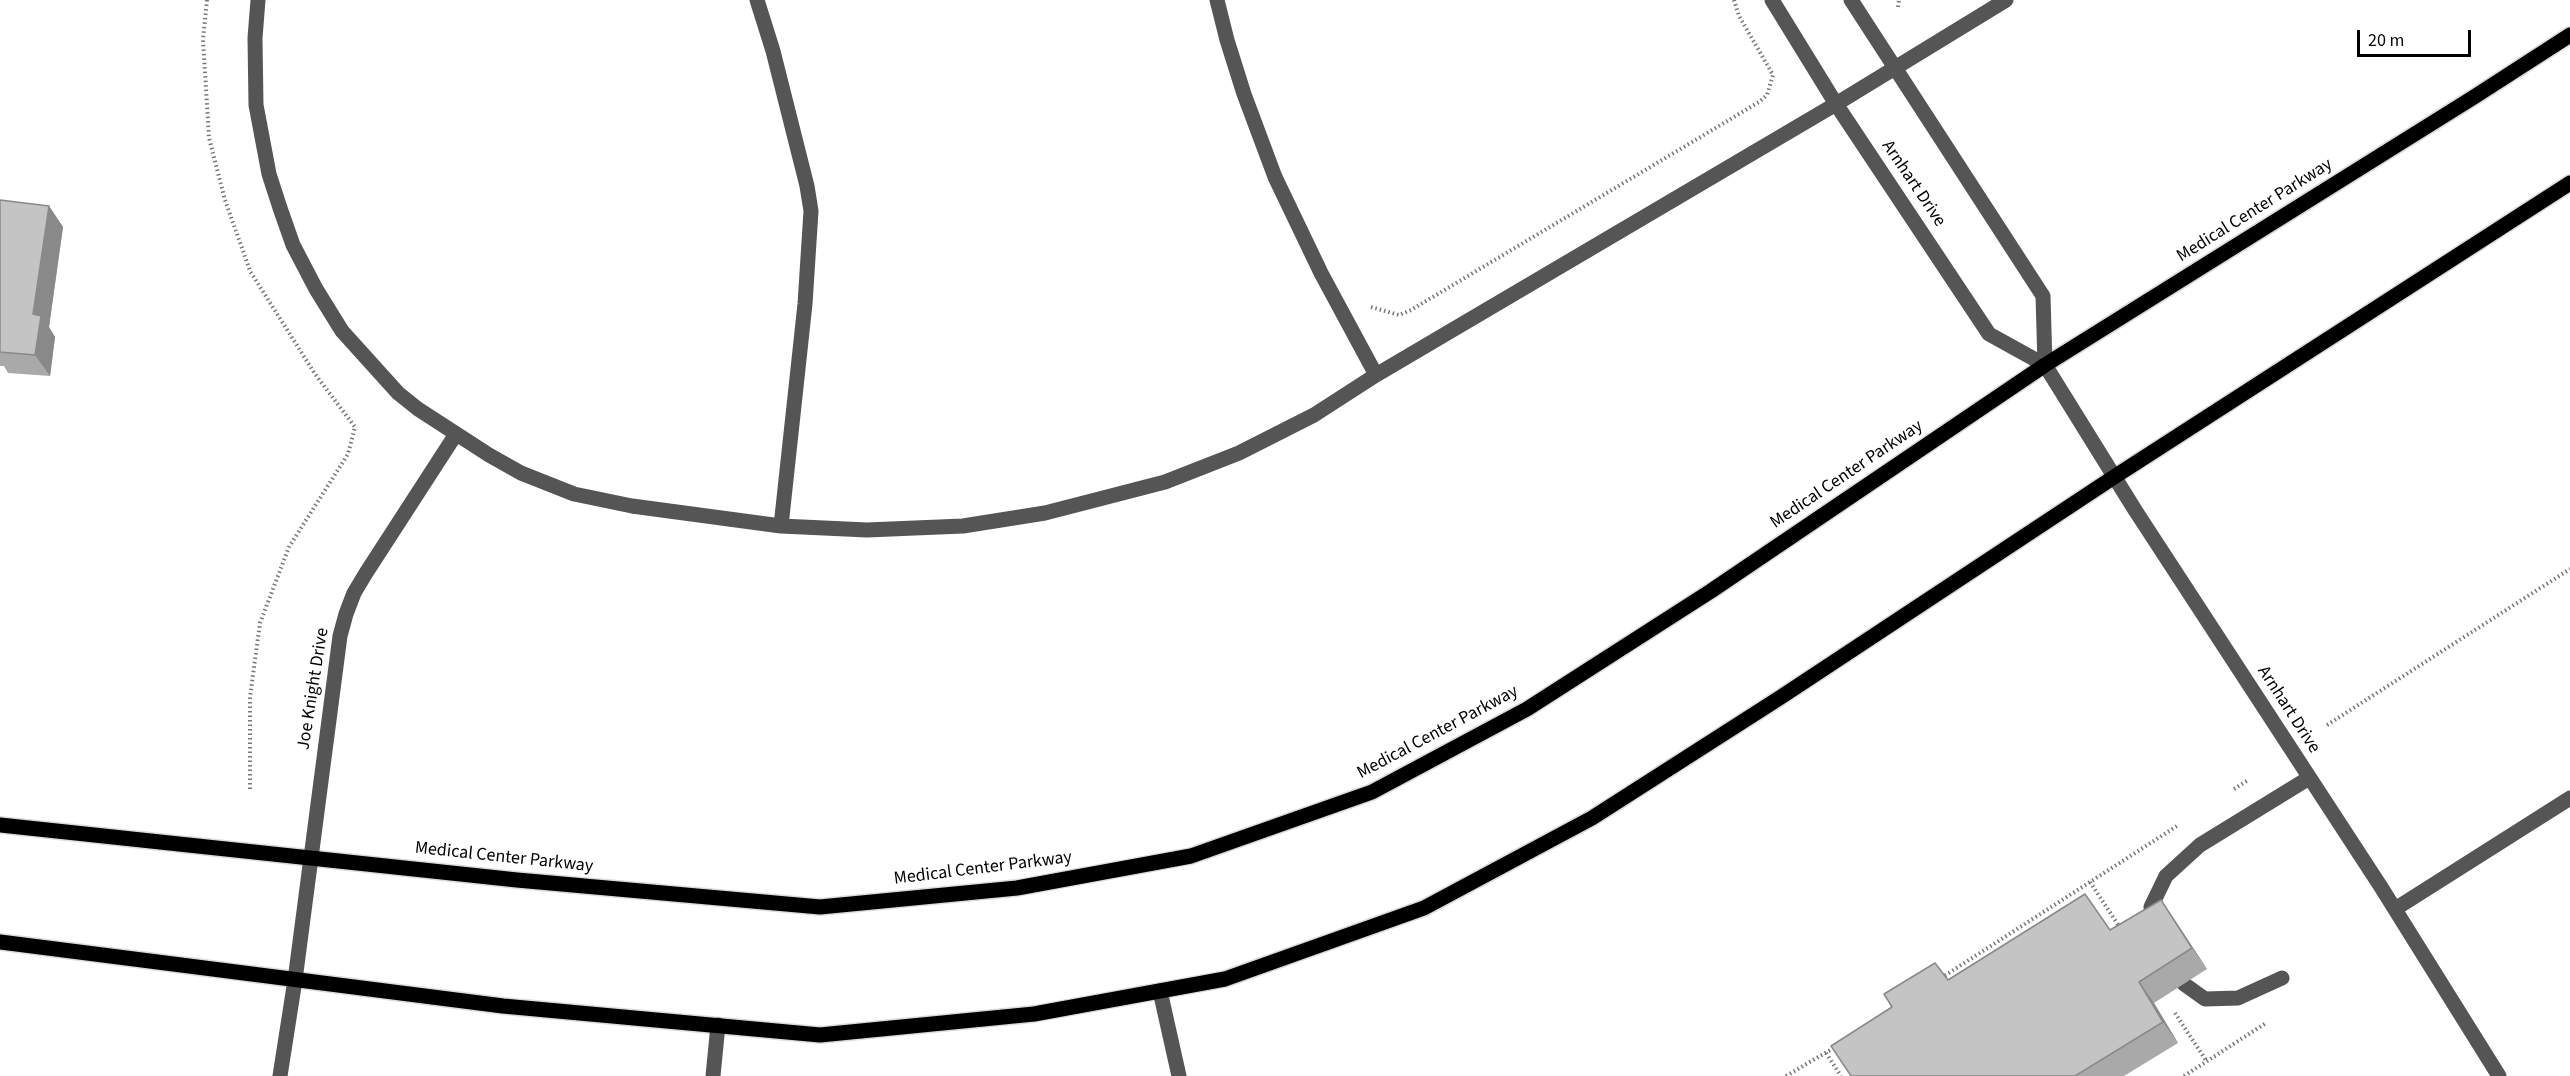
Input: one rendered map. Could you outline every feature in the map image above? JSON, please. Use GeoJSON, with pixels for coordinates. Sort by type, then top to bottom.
{"type":"FeatureCollection","features":[{"type":"Feature","properties":{"kind":"main road","name":"Medical Center Parkway"},"geometry":{"type":"LineString","coordinates":[[0,825],[310,856],[517,880],[820,907],[1017,888],[1191,856],[1372,792],[1527,709],[1710,591],[2045,365],[2474,98],[2570,35]]}},
{"type":"Feature","properties":{"kind":"main road"},"geometry":{"type":"LineString","coordinates":[[0,942],[503,1006],[820,1035],[1034,1014],[1225,979],[1424,908],[1581,824],[1781,697],[2114,477],[2570,183]]}},
{"type":"Feature","properties":{"kind":"street"},"geometry":{"type":"LineString","coordinates":[[258,0],[255,71],[259,126],[269,174],[293,245],[342,331],[411,404],[521,473],[574,494],[632,506],[781,526],[867,530],[963,526],[1045,513],[1108,499],[1166,482],[1239,453],[1314,415],[1376,375],[1836,104],[2006,0]]}},
{"type":"Feature","properties":{"kind":"street"},"geometry":{"type":"LineString","coordinates":[[757,0],[781,82],[811,211],[805,304],[781,526]]}},
{"type":"Feature","properties":{"kind":"street"},"geometry":{"type":"LineString","coordinates":[[1217,0],[1244,94],[1275,177],[1321,273],[1376,375]]}},
{"type":"Feature","properties":{"kind":"street","name":"Arnhart Drive"},"geometry":{"type":"LineString","coordinates":[[1772,0],[1836,104],[1989,334],[2045,365],[2114,477],[2395,909],[2499,1076]]}},
{"type":"Feature","properties":{"kind":"street","name":"Arnhart Drive"},"geometry":{"type":"LineString","coordinates":[[1851,0],[2043,296],[2045,365]]}},
{"type":"Feature","properties":{"kind":"street","name":"Joe Knight Drive"},"geometry":{"type":"LineString","coordinates":[[280,1076],[295,980],[340,636],[346,614],[354,593],[366,573],[456,434]]}},
{"type":"Feature","properties":{"kind":"street"},"geometry":{"type":"LineString","coordinates":[[2153,935],[2151,907],[2166,876],[2200,845],[2309,778]]}},
{"type":"Feature","properties":{"kind":"street"},"geometry":{"type":"LineString","coordinates":[[2395,909],[2570,798]]}},
{"type":"Feature","properties":{"kind":"street"},"geometry":{"type":"LineString","coordinates":[[2184,984],[2205,999],[2238,998],[2282,978]]}},
{"type":"Feature","properties":{"kind":"street"},"geometry":{"type":"LineString","coordinates":[[1160,991],[1179,1076]]}},
{"type":"Feature","properties":{"kind":"street"},"geometry":{"type":"LineString","coordinates":[[713,1076],[718,1025]]}},
{"type":"Feature","properties":{"kind":"path"},"geometry":{"type":"LineString","coordinates":[[207,0],[203,39],[209,138],[229,210],[250,271],[315,374],[355,428],[348,454],[289,547],[260,623],[250,696],[250,791]]}},
{"type":"Feature","properties":{"kind":"path"},"geometry":{"type":"LineString","coordinates":[[1365,300],[1371,308],[1389,313],[1399,315],[1412,310],[1760,102],[1767,95],[1773,75],[1739,16],[1734,0]]}},
{"type":"Feature","properties":{"kind":"path"},"geometry":{"type":"LineString","coordinates":[[1898,7],[1899,0]]}},
{"type":"Feature","properties":{"kind":"path"},"geometry":{"type":"LineString","coordinates":[[2327,726],[2570,569]]}},
{"type":"Feature","properties":{"kind":"path"},"geometry":{"type":"LineString","coordinates":[[2230,791],[2248,780]]}},
{"type":"Feature","properties":{"kind":"path"},"geometry":{"type":"LineString","coordinates":[[1934,983],[2185,821]]}},
{"type":"Feature","properties":{"kind":"path"},"geometry":{"type":"LineString","coordinates":[[2090,882],[2122,932]]}},
{"type":"Feature","properties":{"kind":"path"},"geometry":{"type":"LineString","coordinates":[[2174,1012],[2207,1062]]}},
{"type":"Feature","properties":{"kind":"path"},"geometry":{"type":"LineString","coordinates":[[2184,1076],[2266,1023]]}},
{"type":"Feature","properties":{"kind":"path"},"geometry":{"type":"LineString","coordinates":[[1786,1076],[1845,1040]]}},
{"type":"Feature","properties":{"kind":"path"},"geometry":{"type":"LineString","coordinates":[[1826,1053],[1841,1076]]}},
{"type":"Feature","properties":{"kind":"building"},"geometry":{"type":"Polygon","coordinates":[[[0,200],[49,206],[33,314],[41,316],[35,355],[0,352],[0,200]]]}},
{"type":"Feature","properties":{"kind":"building"},"geometry":{"type":"Polygon","coordinates":[[[2085,894],[2110,930],[2161,900],[2192,948],[2139,982],[2163,1022],[2075,1076],[1851,1076],[1831,1046],[1892,1007],[1884,994],[1935,963],[1948,980],[2085,894]]]}}]}
